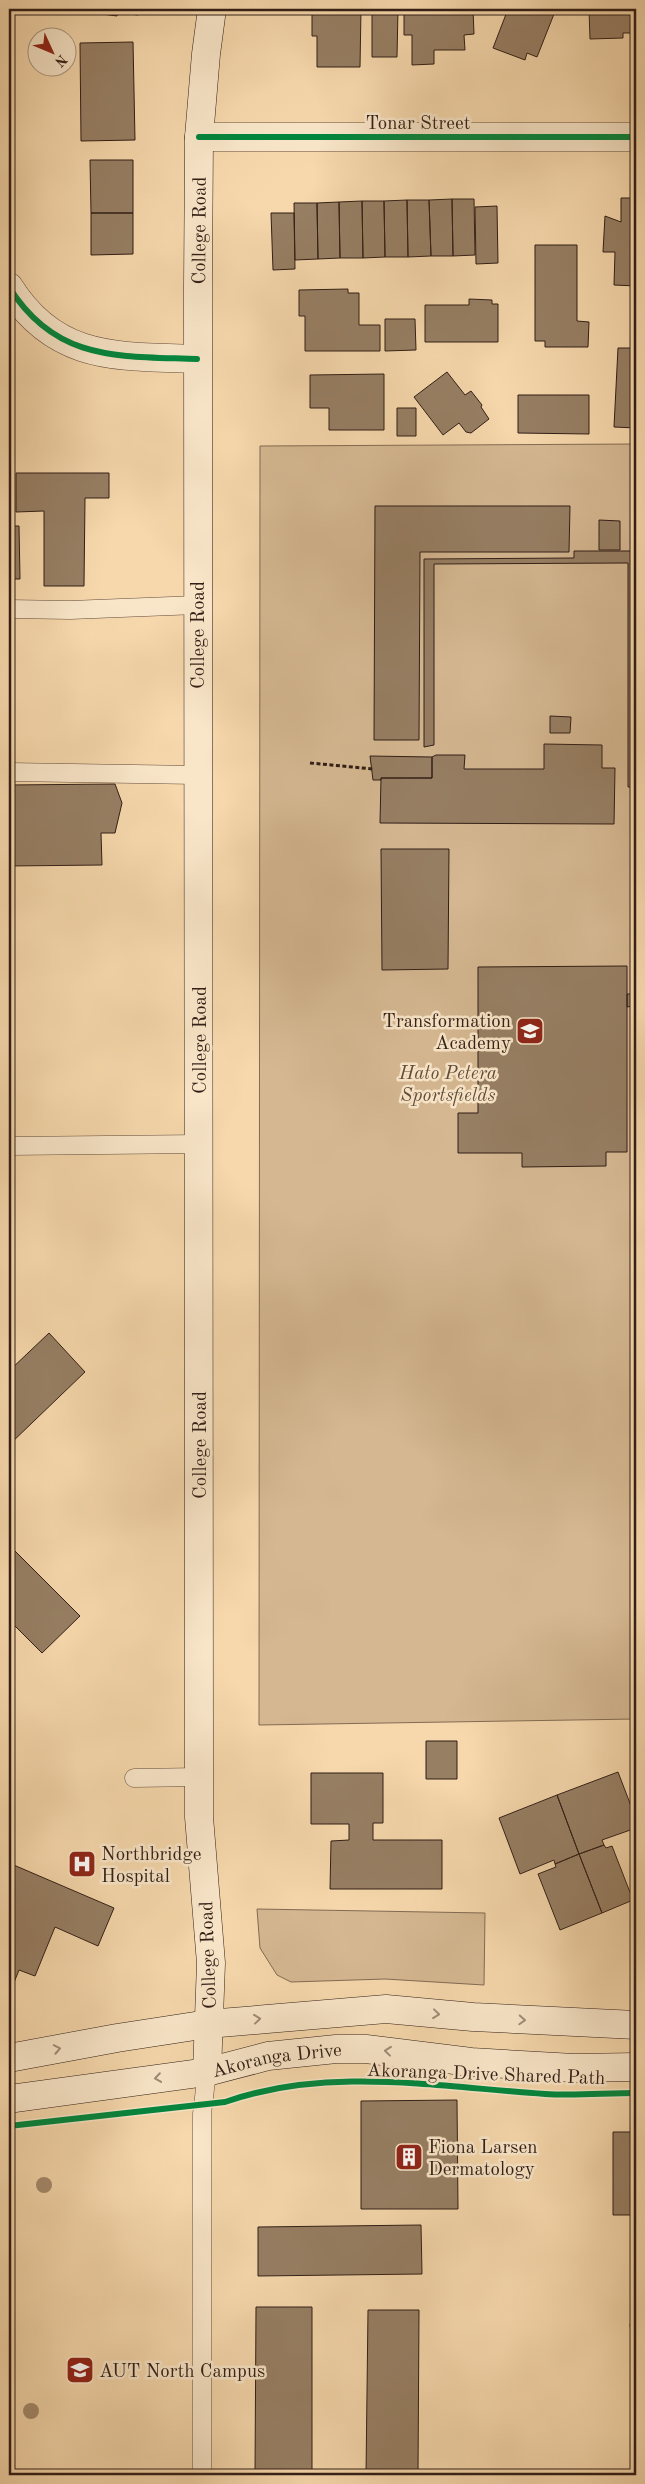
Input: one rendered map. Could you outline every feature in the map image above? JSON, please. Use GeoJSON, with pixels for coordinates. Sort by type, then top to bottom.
{"type":"FeatureCollection","features":[{"type":"Feature","properties":{"kind":"main road","name":"College Road"},"geometry":{"type":"LineString","coordinates":[[207,2072],[211,1963],[199,1817],[200,1144],[197,775],[197,359],[199,137],[212,9]]}},
{"type":"Feature","properties":{"kind":"main road","name":"Tonar Street"},"geometry":{"type":"LineString","coordinates":[[199,137],[636,137]]}},
{"type":"Feature","properties":{"kind":"main road"},"geometry":{"type":"LineString","coordinates":[[9,287],[43,327],[66,343],[96,353],[197,359]]}},
{"type":"Feature","properties":{"kind":"main road","name":"Akoranga Drive"},"geometry":{"type":"LineString","coordinates":[[9,2058],[117,2038],[208,2024],[386,2009],[473,2017],[636,2025]]}},
{"type":"Feature","properties":{"kind":"main road","name":"Akoranga Drive"},"geometry":{"type":"LineString","coordinates":[[9,2099],[207,2072],[268,2056],[336,2049],[366,2049],[480,2063],[574,2068],[636,2067]]}},
{"type":"Feature","properties":{"kind":"lane"},"geometry":{"type":"LineString","coordinates":[[9,610],[70,610],[197,605]]}},
{"type":"Feature","properties":{"kind":"lane"},"geometry":{"type":"LineString","coordinates":[[9,772],[197,775]]}},
{"type":"Feature","properties":{"kind":"lane"},"geometry":{"type":"LineString","coordinates":[[9,1146],[200,1144]]}},
{"type":"Feature","properties":{"kind":"lane"},"geometry":{"type":"LineString","coordinates":[[134,1778],[199,1777]]}},
{"type":"Feature","properties":{"kind":"lane"},"geometry":{"type":"LineString","coordinates":[[202,2475],[202,2109],[207,2072]]}},
{"type":"Feature","properties":{"kind":"path"},"geometry":{"type":"LineString","coordinates":[[310,763],[373,770]]}},
{"type":"Feature","properties":{"kind":"green space","name":"Hato Petera Sportsfields"},"geometry":{"type":"Polygon","coordinates":[[[636,444],[636,1719],[259,1725],[260,446],[636,444]]]}},
{"type":"Feature","properties":{"kind":"green space"},"geometry":{"type":"Polygon","coordinates":[[[257,1909],[485,1913],[484,1985],[385,1979],[291,1982],[277,1975],[260,1948],[257,1909]]]}},
{"type":"Feature","properties":{"kind":"building"},"geometry":{"type":"Polygon","coordinates":[[[88,9],[139,9],[138,15],[118,12],[117,16],[87,12],[88,9]]]}},
{"type":"Feature","properties":{"kind":"building"},"geometry":{"type":"Polygon","coordinates":[[[312,9],[361,9],[360,67],[317,67],[317,36],[312,36],[312,9]]]}},
{"type":"Feature","properties":{"kind":"building"},"geometry":{"type":"Polygon","coordinates":[[[372,9],[398,9],[397,57],[372,57],[372,9]]]}},
{"type":"Feature","properties":{"kind":"building"},"geometry":{"type":"Polygon","coordinates":[[[404,9],[473,9],[474,34],[464,35],[465,50],[434,50],[434,64],[412,65],[412,35],[404,35],[404,9]]]}},
{"type":"Feature","properties":{"kind":"building"},"geometry":{"type":"Polygon","coordinates":[[[508,9],[556,9],[537,57],[527,53],[525,60],[493,48],[508,9]]]}},
{"type":"Feature","properties":{"kind":"building"},"geometry":{"type":"Polygon","coordinates":[[[589,9],[633,9],[633,33],[623,33],[623,38],[590,39],[589,9]]]}},
{"type":"Feature","properties":{"kind":"building"},"geometry":{"type":"Polygon","coordinates":[[[133,42],[135,140],[81,141],[80,43],[133,42]]]}},
{"type":"Feature","properties":{"kind":"building"},"geometry":{"type":"Polygon","coordinates":[[[90,160],[133,160],[133,213],[91,213],[90,160]]]}},
{"type":"Feature","properties":{"kind":"building"},"geometry":{"type":"Polygon","coordinates":[[[621,198],[636,198],[636,286],[614,285],[615,252],[603,252],[605,216],[621,222],[621,198]]]}},
{"type":"Feature","properties":{"kind":"building"},"geometry":{"type":"Polygon","coordinates":[[[452,199],[474,199],[475,255],[453,256],[452,199]]]}},
{"type":"Feature","properties":{"kind":"building"},"geometry":{"type":"Polygon","coordinates":[[[452,199],[453,256],[431,256],[429,200],[452,199]]]}},
{"type":"Feature","properties":{"kind":"building"},"geometry":{"type":"Polygon","coordinates":[[[407,200],[429,200],[431,256],[408,257],[407,200]]]}},
{"type":"Feature","properties":{"kind":"building"},"geometry":{"type":"Polygon","coordinates":[[[407,200],[408,257],[385,257],[384,201],[407,200]]]}},
{"type":"Feature","properties":{"kind":"building"},"geometry":{"type":"Polygon","coordinates":[[[362,201],[384,201],[385,257],[363,258],[362,201]]]}},
{"type":"Feature","properties":{"kind":"building"},"geometry":{"type":"Polygon","coordinates":[[[362,201],[363,258],[340,258],[339,202],[362,201]]]}},
{"type":"Feature","properties":{"kind":"building"},"geometry":{"type":"Polygon","coordinates":[[[339,202],[340,258],[318,259],[317,203],[339,202]]]}},
{"type":"Feature","properties":{"kind":"building"},"geometry":{"type":"Polygon","coordinates":[[[294,203],[317,203],[318,259],[295,260],[294,203]]]}},
{"type":"Feature","properties":{"kind":"building"},"geometry":{"type":"Polygon","coordinates":[[[497,206],[498,263],[476,264],[475,207],[497,206]]]}},
{"type":"Feature","properties":{"kind":"building"},"geometry":{"type":"Polygon","coordinates":[[[91,213],[133,213],[133,254],[91,255],[91,213]]]}},
{"type":"Feature","properties":{"kind":"building"},"geometry":{"type":"Polygon","coordinates":[[[271,213],[294,213],[295,269],[273,270],[271,213]]]}},
{"type":"Feature","properties":{"kind":"building"},"geometry":{"type":"Polygon","coordinates":[[[535,245],[577,245],[577,321],[589,322],[588,347],[545,347],[545,341],[535,341],[535,245]]]}},
{"type":"Feature","properties":{"kind":"building"},"geometry":{"type":"Polygon","coordinates":[[[348,289],[348,293],[359,293],[359,325],[380,325],[380,351],[305,351],[305,316],[299,316],[299,290],[348,289]]]}},
{"type":"Feature","properties":{"kind":"building"},"geometry":{"type":"Polygon","coordinates":[[[469,299],[492,300],[492,304],[498,304],[498,342],[425,342],[425,305],[469,305],[469,299]]]}},
{"type":"Feature","properties":{"kind":"building"},"geometry":{"type":"Polygon","coordinates":[[[385,319],[415,319],[416,350],[385,351],[385,319]]]}},
{"type":"Feature","properties":{"kind":"building"},"geometry":{"type":"Polygon","coordinates":[[[618,348],[636,348],[636,428],[614,427],[618,348]]]}},
{"type":"Feature","properties":{"kind":"building"},"geometry":{"type":"Polygon","coordinates":[[[447,372],[465,395],[471,391],[482,405],[481,407],[489,419],[471,433],[466,432],[459,423],[443,435],[414,397],[447,372]]]}},
{"type":"Feature","properties":{"kind":"building"},"geometry":{"type":"Polygon","coordinates":[[[384,374],[384,430],[329,430],[329,408],[310,408],[310,375],[384,374]]]}},
{"type":"Feature","properties":{"kind":"building"},"geometry":{"type":"Polygon","coordinates":[[[518,395],[589,395],[589,434],[518,433],[518,395]]]}},
{"type":"Feature","properties":{"kind":"building"},"geometry":{"type":"Polygon","coordinates":[[[397,408],[416,408],[416,436],[397,436],[397,408]]]}},
{"type":"Feature","properties":{"kind":"building"},"geometry":{"type":"Polygon","coordinates":[[[16,473],[109,473],[109,498],[85,498],[84,586],[44,586],[44,511],[16,512],[16,473]]]}},
{"type":"Feature","properties":{"kind":"building"},"geometry":{"type":"Polygon","coordinates":[[[375,506],[570,506],[569,552],[420,552],[419,740],[374,740],[375,506]]]}},
{"type":"Feature","properties":{"kind":"building"},"geometry":{"type":"Polygon","coordinates":[[[599,520],[620,521],[620,550],[599,550],[599,520]]]}},
{"type":"Feature","properties":{"kind":"building"},"geometry":{"type":"Polygon","coordinates":[[[9,526],[19,526],[20,579],[9,579],[9,526]]]}},
{"type":"Feature","properties":{"kind":"building"},"geometry":{"type":"Polygon","coordinates":[[[574,551],[636,551],[636,787],[628,787],[628,563],[434,564],[434,745],[424,747],[424,559],[574,558],[574,551]]]}},
{"type":"Feature","properties":{"kind":"building"},"geometry":{"type":"Polygon","coordinates":[[[550,716],[571,717],[570,733],[550,733],[550,716]]]}},
{"type":"Feature","properties":{"kind":"building"},"geometry":{"type":"Polygon","coordinates":[[[544,744],[602,745],[602,768],[615,768],[614,824],[380,823],[381,778],[432,778],[432,757],[436,755],[465,755],[464,769],[544,769],[544,744]]]}},
{"type":"Feature","properties":{"kind":"building"},"geometry":{"type":"Polygon","coordinates":[[[370,756],[432,757],[432,778],[381,778],[381,780],[373,780],[370,756]]]}},
{"type":"Feature","properties":{"kind":"building"},"geometry":{"type":"Polygon","coordinates":[[[115,784],[122,803],[115,833],[101,833],[102,865],[9,866],[9,785],[115,784]]]}},
{"type":"Feature","properties":{"kind":"building"},"geometry":{"type":"Polygon","coordinates":[[[381,849],[449,849],[448,969],[382,970],[381,849]]]}},
{"type":"Feature","properties":{"kind":"building"},"geometry":{"type":"Polygon","coordinates":[[[633,877],[636,877],[636,1030],[633,1030],[633,1006],[627,1007],[627,994],[634,994],[633,877]]]}},
{"type":"Feature","properties":{"kind":"building"},"geometry":{"type":"Polygon","coordinates":[[[627,966],[627,1152],[606,1152],[606,1166],[522,1167],[522,1153],[458,1153],[458,1113],[478,1113],[478,967],[627,966]]]}},
{"type":"Feature","properties":{"kind":"building"},"geometry":{"type":"Polygon","coordinates":[[[49,1333],[85,1372],[9,1445],[9,1371],[49,1333]]]}},
{"type":"Feature","properties":{"kind":"building"},"geometry":{"type":"Polygon","coordinates":[[[9,1545],[80,1616],[42,1653],[9,1620],[9,1545]]]}},
{"type":"Feature","properties":{"kind":"building"},"geometry":{"type":"Polygon","coordinates":[[[426,1741],[457,1741],[457,1779],[426,1779],[426,1741]]]}},
{"type":"Feature","properties":{"kind":"building"},"geometry":{"type":"Polygon","coordinates":[[[618,1772],[636,1819],[636,1828],[602,1840],[604,1845],[579,1854],[557,1795],[618,1772]]]}},
{"type":"Feature","properties":{"kind":"building"},"geometry":{"type":"Polygon","coordinates":[[[311,1773],[383,1773],[383,1823],[373,1823],[373,1840],[442,1840],[442,1889],[330,1889],[331,1841],[349,1840],[349,1824],[311,1824],[311,1773]]]}},
{"type":"Feature","properties":{"kind":"building"},"geometry":{"type":"Polygon","coordinates":[[[557,1795],[579,1854],[555,1864],[554,1860],[520,1874],[499,1818],[557,1795]]]}},
{"type":"Feature","properties":{"kind":"building"},"geometry":{"type":"Polygon","coordinates":[[[604,1845],[606,1848],[612,1846],[633,1900],[602,1913],[579,1854],[604,1845]]]}},
{"type":"Feature","properties":{"kind":"building"},"geometry":{"type":"Polygon","coordinates":[[[579,1854],[602,1913],[560,1930],[538,1874],[556,1867],[555,1864],[579,1854]]]}},
{"type":"Feature","properties":{"kind":"building"},"geometry":{"type":"Polygon","coordinates":[[[9,1863],[114,1908],[98,1946],[55,1927],[35,1976],[19,1970],[9,1995],[9,1863]]]}},
{"type":"Feature","properties":{"kind":"building","name":"Fiona Larsen Dermatology"},"geometry":{"type":"Polygon","coordinates":[[[457,2100],[458,2209],[361,2209],[361,2101],[457,2100]]]}},
{"type":"Feature","properties":{"kind":"building"},"geometry":{"type":"Polygon","coordinates":[[[613,2132],[636,2132],[636,2215],[613,2215],[613,2132]]]}},
{"type":"Feature","properties":{"kind":"building"},"geometry":{"type":"Polygon","coordinates":[[[421,2225],[422,2274],[258,2276],[258,2227],[421,2225]]]}},
{"type":"Feature","properties":{"kind":"building"},"geometry":{"type":"Polygon","coordinates":[[[256,2307],[312,2307],[312,2475],[255,2475],[256,2307]]]}},
{"type":"Feature","properties":{"kind":"building"},"geometry":{"type":"Polygon","coordinates":[[[368,2310],[419,2310],[418,2475],[366,2475],[368,2310]]]}},
{"type":"Feature","properties":{"kind":"building"},"geometry":{"type":"Polygon","coordinates":[[[636,2323],[636,2380],[630,2324],[636,2323]]]}},
{"type":"Feature","properties":{"kind":"cycle path"},"geometry":{"type":"LineString","coordinates":[[199,137],[636,137]]}},
{"type":"Feature","properties":{"kind":"cycle path"},"geometry":{"type":"LineString","coordinates":[[9,287],[27,312],[47,329],[69,342],[91,350],[116,355],[197,359]]}},
{"type":"Feature","properties":{"kind":"cycle path","name":"Akoranga Drive Shared Path"},"geometry":{"type":"LineString","coordinates":[[9,2126],[225,2102],[264,2091],[303,2085],[343,2082],[424,2084],[556,2095],[636,2093]]}},
{"type":"Feature","properties":{"kind":"place","name":"Transformation Academy"},"geometry":{"type":"Point","coordinates":[530,1031]}},
{"type":"Feature","properties":{"kind":"place","name":"Northbridge Hospital"},"geometry":{"type":"Point","coordinates":[82,1864]}},
{"type":"Feature","properties":{"kind":"place","name":"Fiona Larsen Dermatology"},"geometry":{"type":"Point","coordinates":[409,2157]}},
{"type":"Feature","properties":{"kind":"place","name":"AUT North Campus"},"geometry":{"type":"Point","coordinates":[80,2370]}}]}
